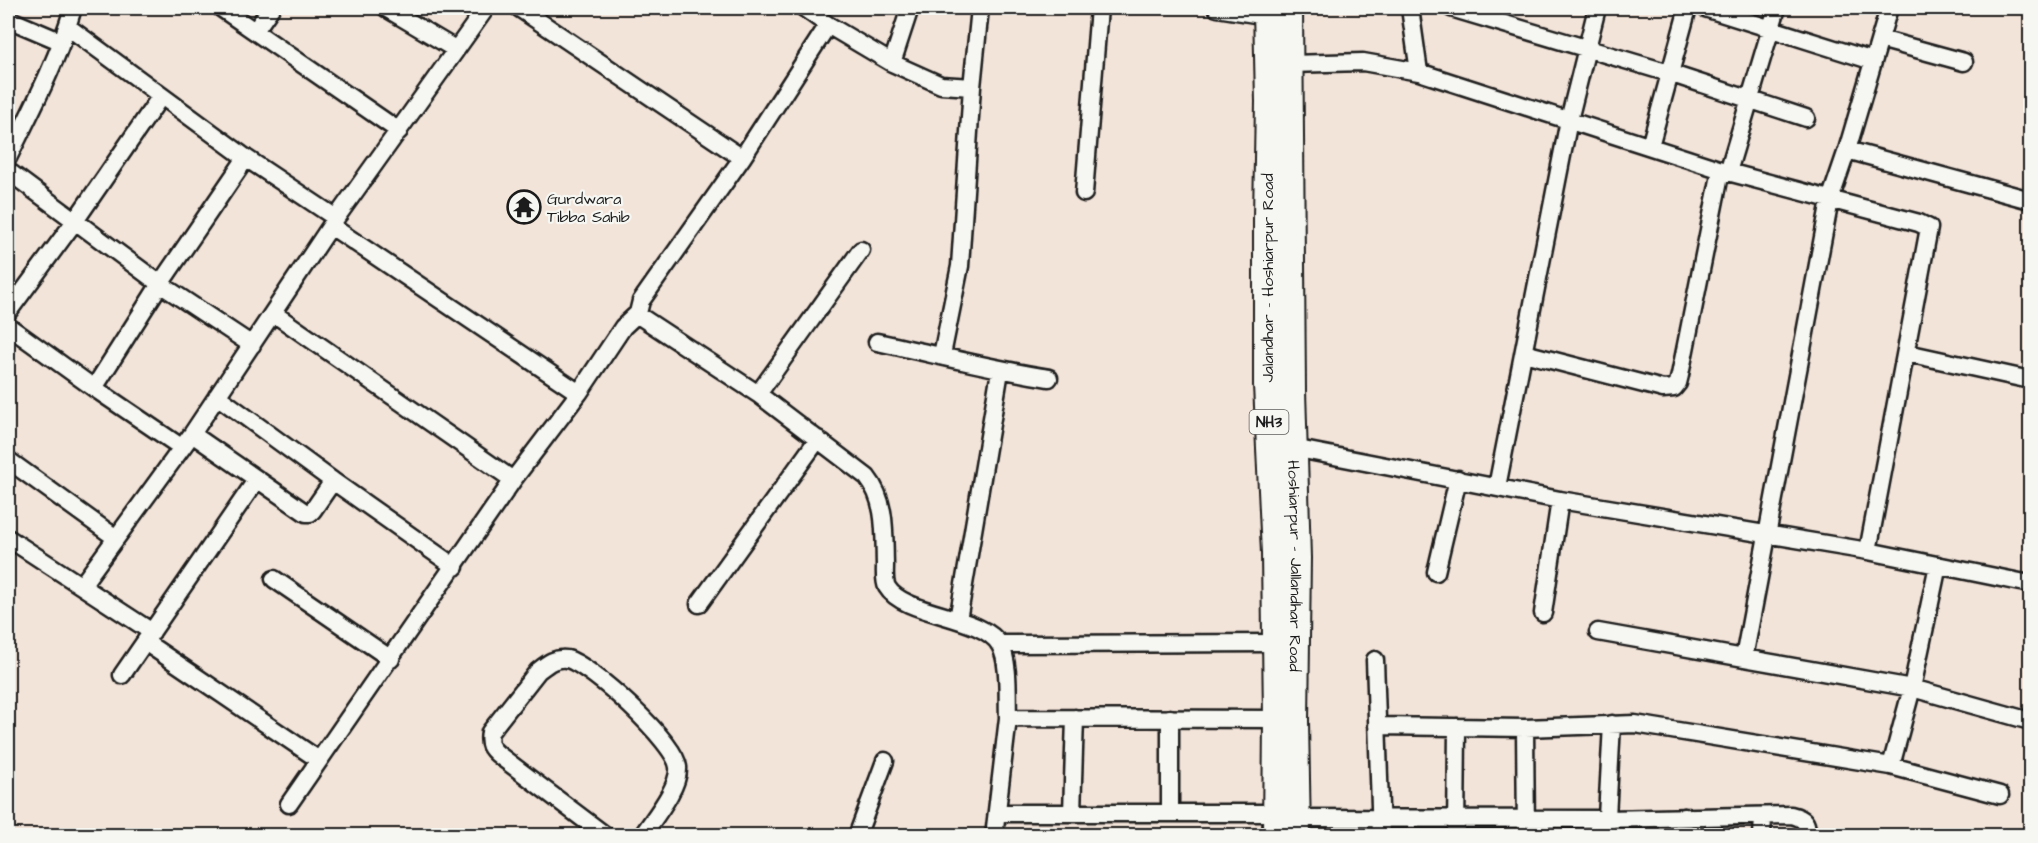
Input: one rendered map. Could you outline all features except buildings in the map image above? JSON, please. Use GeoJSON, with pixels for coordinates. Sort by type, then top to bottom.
{"type":"FeatureCollection","features":[{"type":"Feature","properties":{"kind":"highway","name":"Hoshiarpur - Jallandhar Road"},"geometry":{"type":"LineString","coordinates":[[1275,10],[1290,64],[1293,448],[1297,558],[1285,644],[1287,826]]}},
{"type":"Feature","properties":{"kind":"highway","name":"Jalandhar - Hoshiarpur Road"},"geometry":{"type":"LineString","coordinates":[[1275,10],[1269,102],[1267,385],[1275,553],[1285,644],[1278,718],[1287,826]]}},
{"type":"Feature","properties":{"kind":"street"},"geometry":{"type":"LineString","coordinates":[[8,158],[42,88],[74,8]]}},
{"type":"Feature","properties":{"kind":"street"},"geometry":{"type":"LineString","coordinates":[[220,8],[399,131]]}},
{"type":"Feature","properties":{"kind":"street"},"geometry":{"type":"LineString","coordinates":[[255,31],[271,8]]}},
{"type":"Feature","properties":{"kind":"street"},"geometry":{"type":"LineString","coordinates":[[386,8],[455,49]]}},
{"type":"Feature","properties":{"kind":"street"},"geometry":{"type":"LineString","coordinates":[[82,585],[192,434],[334,222],[486,8]]}},
{"type":"Feature","properties":{"kind":"street"},"geometry":{"type":"LineString","coordinates":[[519,8],[742,158]]}},
{"type":"Feature","properties":{"kind":"street"},"geometry":{"type":"LineString","coordinates":[[892,63],[910,8]]}},
{"type":"Feature","properties":{"kind":"street"},"geometry":{"type":"LineString","coordinates":[[942,355],[960,266],[972,87],[980,8]]}},
{"type":"Feature","properties":{"kind":"street"},"geometry":{"type":"LineString","coordinates":[[1084,193],[1100,8]]}},
{"type":"Feature","properties":{"kind":"street"},"geometry":{"type":"LineString","coordinates":[[1217,8],[1275,10]]}},
{"type":"Feature","properties":{"kind":"street"},"geometry":{"type":"LineString","coordinates":[[1410,8],[1419,72]]}},
{"type":"Feature","properties":{"kind":"street"},"geometry":{"type":"LineString","coordinates":[[1451,8],[1669,73],[1806,118]]}},
{"type":"Feature","properties":{"kind":"street"},"geometry":{"type":"LineString","coordinates":[[1497,487],[1569,120],[1597,8]]}},
{"type":"Feature","properties":{"kind":"street"},"geometry":{"type":"LineString","coordinates":[[1650,146],[1688,8]]}},
{"type":"Feature","properties":{"kind":"street"},"geometry":{"type":"LineString","coordinates":[[1705,8],[1873,61]]}},
{"type":"Feature","properties":{"kind":"street"},"geometry":{"type":"LineString","coordinates":[[1524,353],[1663,389],[1674,388],[1678,383],[1724,171],[1749,99],[1776,8]]}},
{"type":"Feature","properties":{"kind":"street"},"geometry":{"type":"LineString","coordinates":[[1744,658],[1830,200],[1889,8]]}},
{"type":"Feature","properties":{"kind":"street"},"geometry":{"type":"LineString","coordinates":[[289,804],[513,480],[579,393],[623,327],[638,313],[641,301],[742,158],[816,14],[892,63],[941,85],[972,87]]}},
{"type":"Feature","properties":{"kind":"street"},"geometry":{"type":"LineString","coordinates":[[8,20],[65,35],[161,96],[334,222],[579,393]]}},
{"type":"Feature","properties":{"kind":"street"},"geometry":{"type":"LineString","coordinates":[[1880,39],[1964,62]]}},
{"type":"Feature","properties":{"kind":"street"},"geometry":{"type":"LineString","coordinates":[[1290,64],[1364,62],[1419,72],[1724,171],[1919,222],[1929,228],[1869,551]]}},
{"type":"Feature","properties":{"kind":"street"},"geometry":{"type":"LineString","coordinates":[[8,312],[75,221],[161,96]]}},
{"type":"Feature","properties":{"kind":"street"},"geometry":{"type":"LineString","coordinates":[[1847,150],[2031,200]]}},
{"type":"Feature","properties":{"kind":"street"},"geometry":{"type":"LineString","coordinates":[[94,388],[160,284],[246,158]]}},
{"type":"Feature","properties":{"kind":"street"},"geometry":{"type":"LineString","coordinates":[[8,171],[160,284],[252,345]]}},
{"type":"Feature","properties":{"kind":"street"},"geometry":{"type":"LineString","coordinates":[[758,394],[861,250]]}},
{"type":"Feature","properties":{"kind":"street"},"geometry":{"type":"LineString","coordinates":[[273,313],[513,480]]}},
{"type":"Feature","properties":{"kind":"street"},"geometry":{"type":"LineString","coordinates":[[638,313],[758,394],[867,477],[877,489],[884,526],[886,585],[893,594],[908,604],[958,620],[987,633],[999,644],[1005,662],[1008,718],[994,836]]}},
{"type":"Feature","properties":{"kind":"street"},"geometry":{"type":"LineString","coordinates":[[8,326],[181,447]]}},
{"type":"Feature","properties":{"kind":"street"},"geometry":{"type":"LineString","coordinates":[[877,342],[942,355],[1000,371],[1049,378]]}},
{"type":"Feature","properties":{"kind":"street"},"geometry":{"type":"LineString","coordinates":[[1907,353],[2031,380]]}},
{"type":"Feature","properties":{"kind":"street"},"geometry":{"type":"LineString","coordinates":[[958,620],[1000,371]]}},
{"type":"Feature","properties":{"kind":"street"},"geometry":{"type":"LineString","coordinates":[[217,396],[454,567]]}},
{"type":"Feature","properties":{"kind":"street"},"geometry":{"type":"LineString","coordinates":[[192,434],[306,513],[313,510],[333,481]]}},
{"type":"Feature","properties":{"kind":"street"},"geometry":{"type":"LineString","coordinates":[[699,604],[818,439]]}},
{"type":"Feature","properties":{"kind":"street"},"geometry":{"type":"LineString","coordinates":[[1293,448],[1560,500],[1869,551],[2031,584]]}},
{"type":"Feature","properties":{"kind":"street"},"geometry":{"type":"LineString","coordinates":[[8,460],[116,538]]}},
{"type":"Feature","properties":{"kind":"street"},"geometry":{"type":"LineString","coordinates":[[122,675],[257,479]]}},
{"type":"Feature","properties":{"kind":"street"},"geometry":{"type":"LineString","coordinates":[[1436,572],[1458,479]]}},
{"type":"Feature","properties":{"kind":"street"},"geometry":{"type":"LineString","coordinates":[[1543,612],[1560,500]]}},
{"type":"Feature","properties":{"kind":"street"},"geometry":{"type":"LineString","coordinates":[[8,538],[82,585],[149,637],[319,760]]}},
{"type":"Feature","properties":{"kind":"street"},"geometry":{"type":"LineString","coordinates":[[1892,766],[1912,688],[1938,565]]}},
{"type":"Feature","properties":{"kind":"street"},"geometry":{"type":"LineString","coordinates":[[274,579],[391,659]]}},
{"type":"Feature","properties":{"kind":"street"},"geometry":{"type":"LineString","coordinates":[[1598,632],[1912,688],[2031,721]]}},
{"type":"Feature","properties":{"kind":"street"},"geometry":{"type":"LineString","coordinates":[[999,644],[1285,644]]}},
{"type":"Feature","properties":{"kind":"street"},"geometry":{"type":"LineString","coordinates":[[606,836],[491,749],[488,742],[490,732],[538,671],[547,663],[558,658],[569,660],[584,668],[612,688],[665,741],[674,755],[678,765],[677,779],[642,836]]}},
{"type":"Feature","properties":{"kind":"street"},"geometry":{"type":"LineString","coordinates":[[1375,660],[1380,827]]}},
{"type":"Feature","properties":{"kind":"street"},"geometry":{"type":"LineString","coordinates":[[1008,718],[1278,718]]}},
{"type":"Feature","properties":{"kind":"street"},"geometry":{"type":"LineString","coordinates":[[1072,813],[1075,718]]}},
{"type":"Feature","properties":{"kind":"street"},"geometry":{"type":"LineString","coordinates":[[1170,718],[1170,813]]}},
{"type":"Feature","properties":{"kind":"street"},"geometry":{"type":"LineString","coordinates":[[1377,726],[1525,728],[1612,724],[1653,726],[1674,732],[1892,766],[2001,795]]}},
{"type":"Feature","properties":{"kind":"street"},"geometry":{"type":"LineString","coordinates":[[1607,827],[1612,724]]}},
{"type":"Feature","properties":{"kind":"street"},"geometry":{"type":"LineString","coordinates":[[1456,836],[1457,727]]}},
{"type":"Feature","properties":{"kind":"street"},"geometry":{"type":"LineString","coordinates":[[1525,728],[1528,818],[1526,836]]}},
{"type":"Feature","properties":{"kind":"street"},"geometry":{"type":"LineString","coordinates":[[857,836],[885,761]]}},
{"type":"Feature","properties":{"kind":"street"},"geometry":{"type":"LineString","coordinates":[[998,813],[1170,813],[1287,826],[1380,827],[1456,818],[1528,818],[1607,827],[1684,817],[1791,815],[1801,817],[1806,822],[1808,836]]}},
{"type":"Feature","properties":{"kind":"street"},"geometry":{"type":"LineString","coordinates":[[1683,836],[1684,817]]}},
{"type":"Feature","properties":{"kind":"street"},"geometry":{"type":"LineString","coordinates":[[1762,836],[1763,817]]}},
{"type":"Feature","properties":{"kind":"place","name":"Gurdwara Tibba Sahib"},"geometry":{"type":"Point","coordinates":[524,207]}}]}
